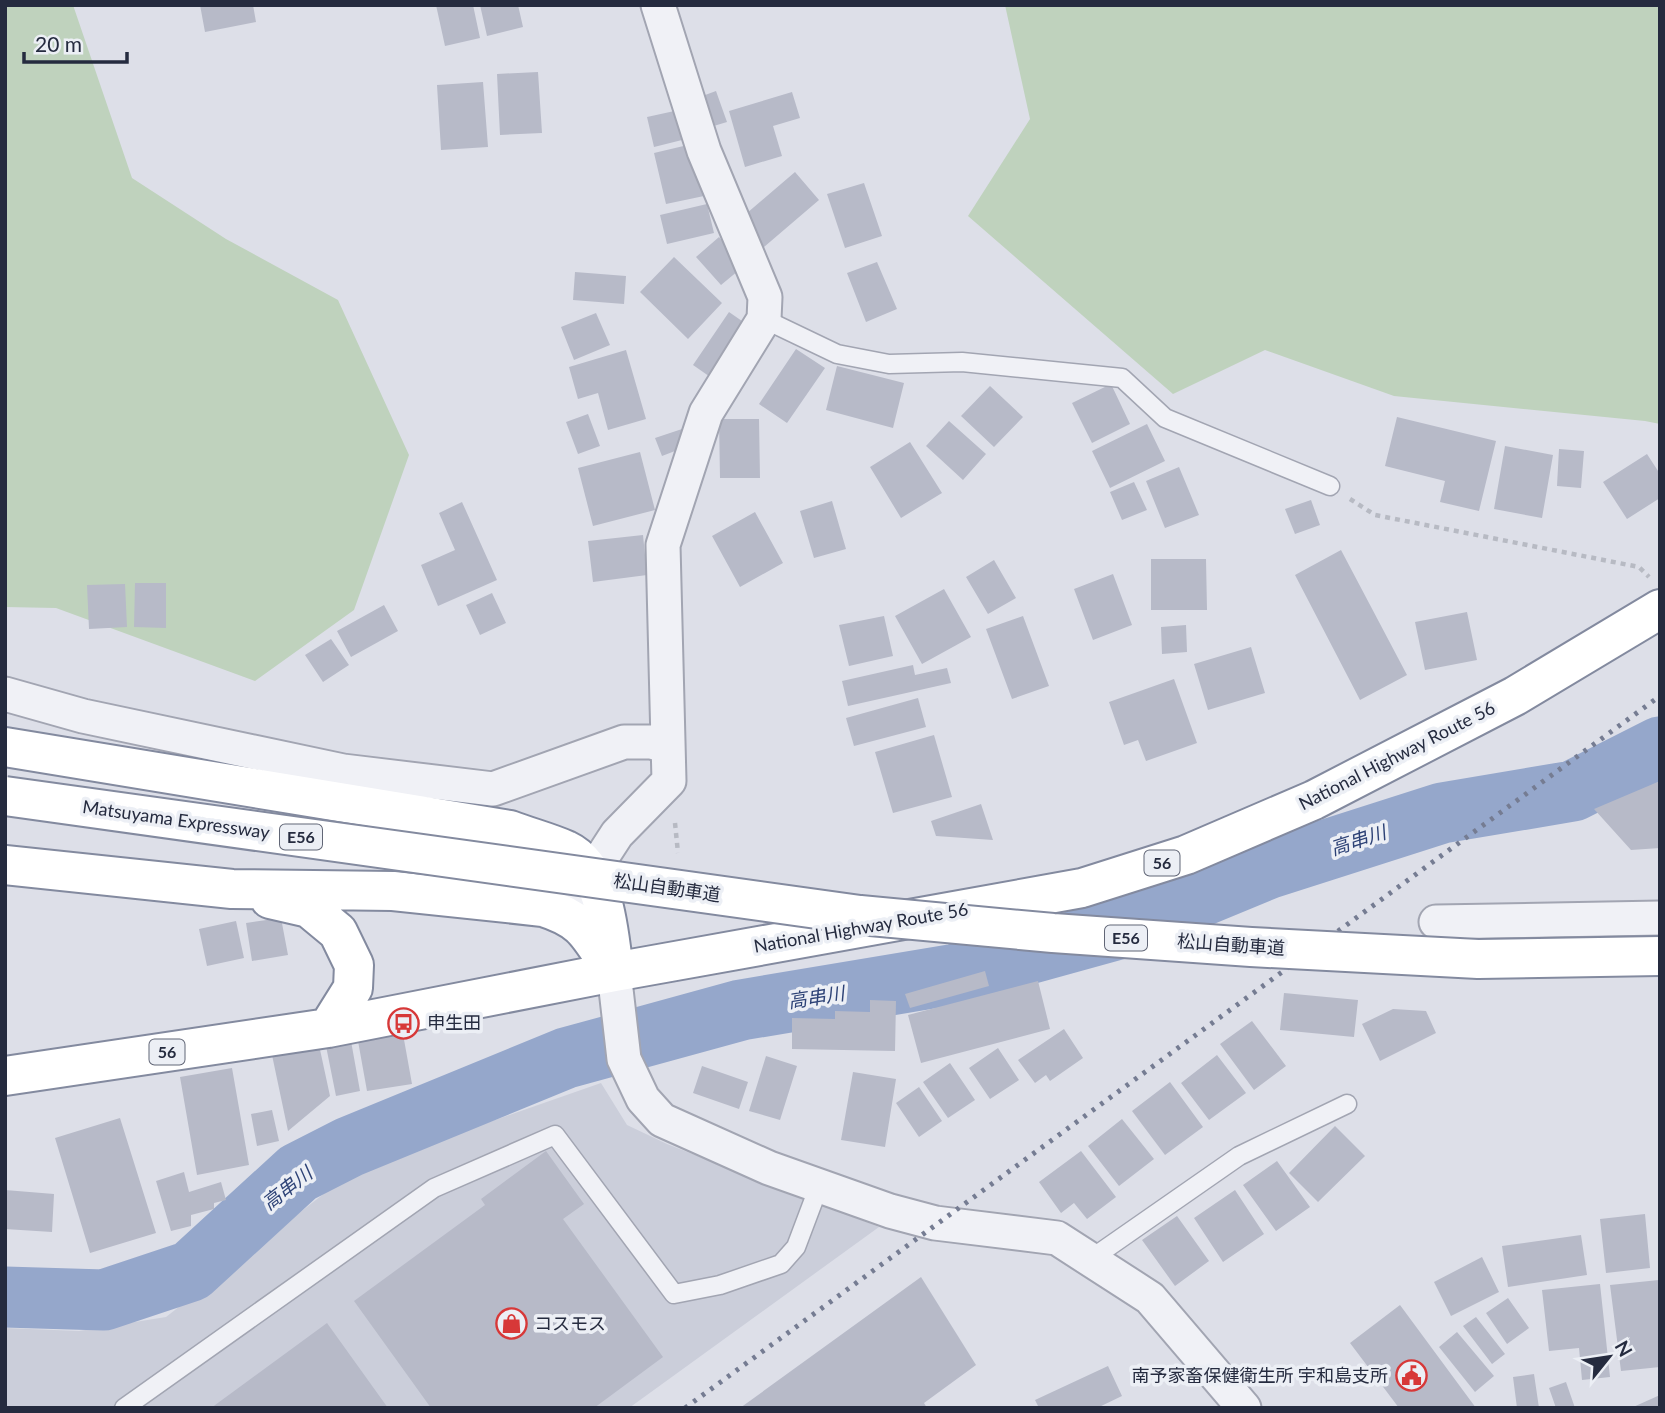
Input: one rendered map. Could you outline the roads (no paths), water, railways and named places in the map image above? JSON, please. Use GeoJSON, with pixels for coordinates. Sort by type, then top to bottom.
{"type":"FeatureCollection","features":[{"type":"Feature","properties":{"kind":"highway","name":"National Highway Route 56"},"geometry":{"type":"LineString","coordinates":[[5,1076],[328,1028],[614,972],[1083,888],[1186,855],[1314,800],[1515,696],[1658,596]]}},
{"type":"Feature","properties":{"kind":"highway"},"geometry":{"type":"LineString","coordinates":[[5,747],[510,831],[569,851],[594,876],[606,911],[614,972]]}},
{"type":"Feature","properties":{"kind":"highway","name":"Matsuyama Expressway"},"geometry":{"type":"LineString","coordinates":[[5,796],[594,876]]}},
{"type":"Feature","properties":{"kind":"highway"},"geometry":{"type":"LineString","coordinates":[[5,866],[232,889],[393,891],[543,907],[565,914],[583,926],[614,972]]}},
{"type":"Feature","properties":{"kind":"highway","name":"松山自動車道"},"geometry":{"type":"LineString","coordinates":[[594,876],[860,915],[1066,934],[1478,959],[1660,956]]}},
{"type":"Feature","properties":{"kind":"highway"},"geometry":{"type":"LineString","coordinates":[[232,889],[309,908],[338,932],[354,965],[353,988],[328,1028]]}},
{"type":"Feature","properties":{"kind":"street"},"geometry":{"type":"LineString","coordinates":[[565,914],[594,876],[617,834],[669,781],[663,545],[706,413],[764,319],[765,297],[704,151],[657,5]]}},
{"type":"Feature","properties":{"kind":"street"},"geometry":{"type":"LineString","coordinates":[[5,694],[83,716],[343,771],[494,789],[624,742],[651,742],[667,746]]}},
{"type":"Feature","properties":{"kind":"street"},"geometry":{"type":"LineString","coordinates":[[1436,922],[1660,918]]}},
{"type":"Feature","properties":{"kind":"street"},"geometry":{"type":"LineString","coordinates":[[614,972],[624,1059],[643,1098],[662,1120],[769,1168],[890,1211],[935,1223],[1057,1238],[1150,1298],[1244,1408]]}},
{"type":"Feature","properties":{"kind":"lane"},"geometry":{"type":"LineString","coordinates":[[764,319],[837,354],[889,364],[962,362],[1122,378],[1165,418],[1330,486]]}},
{"type":"Feature","properties":{"kind":"lane"},"geometry":{"type":"LineString","coordinates":[[1091,1259],[1239,1156],[1347,1104]]}},
{"type":"Feature","properties":{"kind":"lane"},"geometry":{"type":"LineString","coordinates":[[124,1408],[433,1188],[555,1135],[674,1294],[720,1285],[781,1264],[796,1247],[819,1186]]}},
{"type":"Feature","properties":{"kind":"waterway","name":"高串川"},"geometry":{"type":"LineString","coordinates":[[5,1297],[104,1300],[191,1271],[298,1173],[349,1147],[566,1058],[741,1010],[956,974],[1129,926],[1267,869],[1442,813],[1573,791],[1660,747]]}},
{"type":"Feature","properties":{"kind":"railway"},"geometry":{"type":"LineString","coordinates":[[685,1408],[1660,696]]}},
{"type":"Feature","properties":{"kind":"place","name":"申生田"},"geometry":{"type":"Point","coordinates":[404,1023]}},
{"type":"Feature","properties":{"kind":"place","name":"コスモス"},"geometry":{"type":"Point","coordinates":[511,1324]}},
{"type":"Feature","properties":{"kind":"place","name":"南予家畜保健衛生所 宇和島支所"},"geometry":{"type":"Point","coordinates":[1411,1376]}}]}
